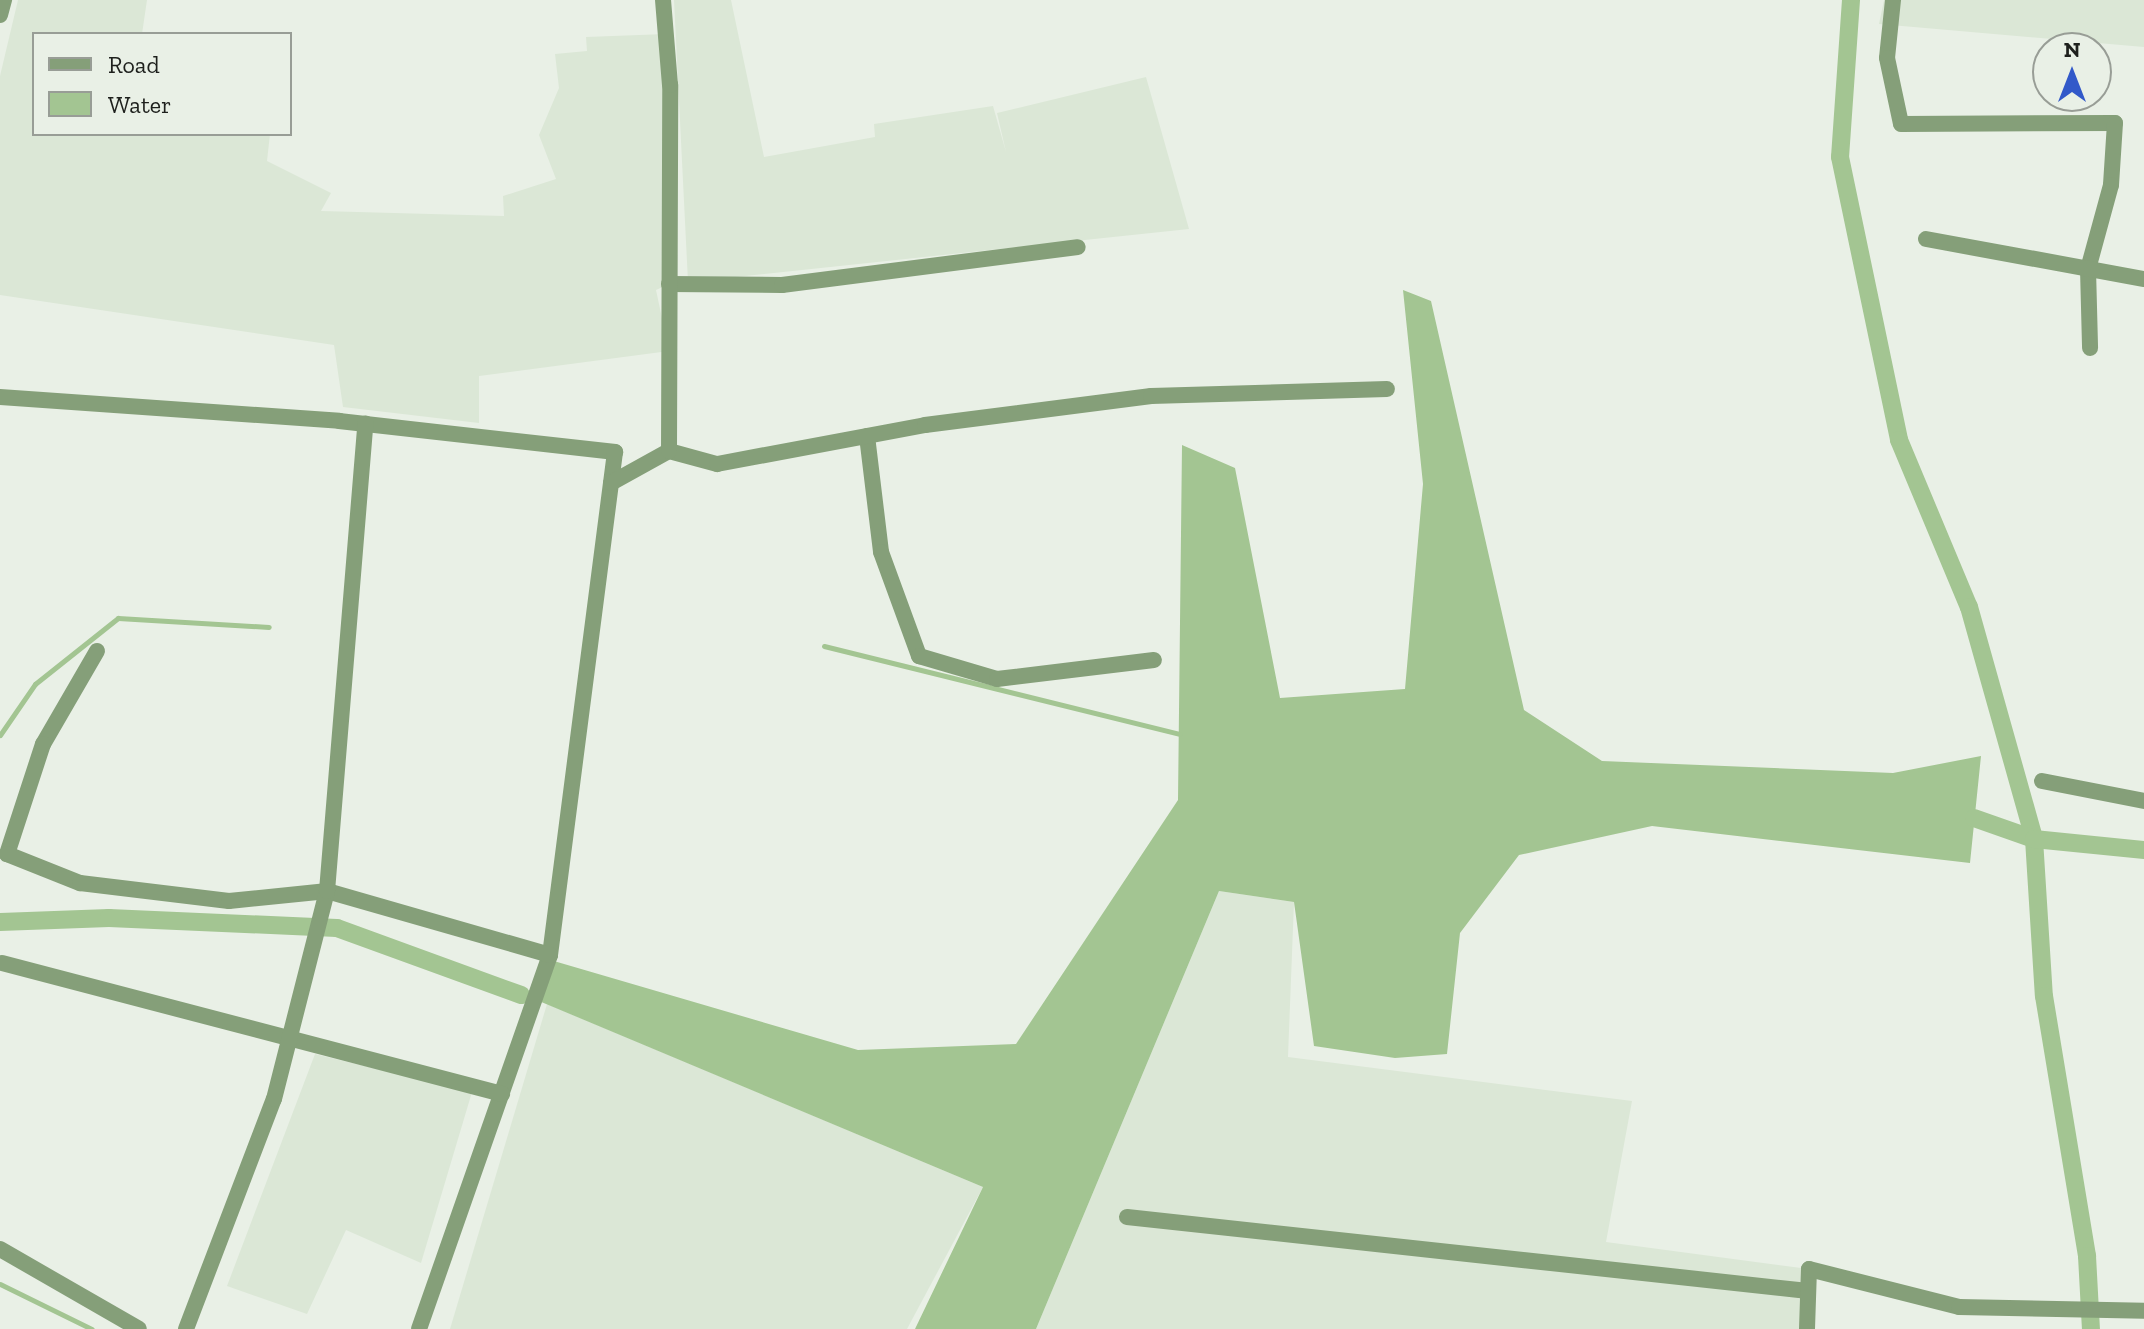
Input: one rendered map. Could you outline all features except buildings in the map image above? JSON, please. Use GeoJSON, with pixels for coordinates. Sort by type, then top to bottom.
{"type":"FeatureCollection","features":[{"type":"Feature","properties":{"kind":"street"},"geometry":{"type":"LineString","coordinates":[[0,15],[4,0]]}},
{"type":"Feature","properties":{"kind":"street"},"geometry":{"type":"LineString","coordinates":[[663,0],[669,451]]}},
{"type":"Feature","properties":{"kind":"street"},"geometry":{"type":"LineString","coordinates":[[1893,0],[1887,58],[1901,124],[2115,123],[2111,185],[2088,269],[2090,348]]}},
{"type":"Feature","properties":{"kind":"street"},"geometry":{"type":"LineString","coordinates":[[1926,239],[2144,279]]}},
{"type":"Feature","properties":{"kind":"street"},"geometry":{"type":"LineString","coordinates":[[669,284],[782,285],[1078,247]]}},
{"type":"Feature","properties":{"kind":"street"},"geometry":{"type":"LineString","coordinates":[[611,483],[669,451],[717,464],[867,436],[1151,396],[1387,389]]}},
{"type":"Feature","properties":{"kind":"street"},"geometry":{"type":"LineString","coordinates":[[0,397],[365,424],[615,452],[550,955],[419,1329]]}},
{"type":"Feature","properties":{"kind":"street"},"geometry":{"type":"LineString","coordinates":[[186,1329],[290,1044],[327,891],[365,424]]}},
{"type":"Feature","properties":{"kind":"street"},"geometry":{"type":"LineString","coordinates":[[867,436],[881,552],[919,656],[997,679],[1154,660]]}},
{"type":"Feature","properties":{"kind":"street"},"geometry":{"type":"LineString","coordinates":[[97,651],[43,744],[7,854],[80,883],[229,901],[327,891],[550,955]]}},
{"type":"Feature","properties":{"kind":"street"},"geometry":{"type":"LineString","coordinates":[[2042,781],[2144,801]]}},
{"type":"Feature","properties":{"kind":"street"},"geometry":{"type":"LineString","coordinates":[[2,963],[290,1044],[502,1094]]}},
{"type":"Feature","properties":{"kind":"street"},"geometry":{"type":"LineString","coordinates":[[1127,1217],[1808,1291]]}},
{"type":"Feature","properties":{"kind":"street"},"geometry":{"type":"LineString","coordinates":[[0,1249],[139,1329]]}},
{"type":"Feature","properties":{"kind":"street"},"geometry":{"type":"LineString","coordinates":[[1807,1329],[1809,1269],[1959,1307],[2072,1312],[2136,1311]]}},
{"type":"Feature","properties":{"kind":"shaded area"},"geometry":{"type":"Polygon","coordinates":[[[18,0],[147,0],[142,32],[32,32],[32,136],[270,136],[267,161],[331,193],[321,211],[504,216],[503,196],[556,179],[539,135],[559,88],[555,54],[587,51],[586,37],[666,34],[669,284],[656,290],[669,351],[479,376],[479,423],[343,407],[334,345],[0,295],[0,76],[18,0]]]}},
{"type":"Feature","properties":{"kind":"shaded area"},"geometry":{"type":"Polygon","coordinates":[[[674,0],[731,0],[764,157],[875,137],[874,124],[993,106],[1006,152],[997,113],[1146,77],[1189,229],[688,282],[674,0]]]}},
{"type":"Feature","properties":{"kind":"shaded area"},"geometry":{"type":"Polygon","coordinates":[[[1884,0],[2144,0],[2144,47],[2112,44],[2112,32],[2032,32],[2032,37],[1879,24],[1884,0]]]}},
{"type":"Feature","properties":{"kind":"shaded area"},"geometry":{"type":"Polygon","coordinates":[[[1219,891],[1294,902],[1288,1057],[1632,1101],[1606,1242],[1809,1269],[1807,1329],[1036,1329],[1219,891]]]}},
{"type":"Feature","properties":{"kind":"shaded area"},"geometry":{"type":"Polygon","coordinates":[[[547,1004],[983,1187],[907,1329],[450,1329],[547,1004]]]}},
{"type":"Feature","properties":{"kind":"shaded area"},"geometry":{"type":"Polygon","coordinates":[[[315,1054],[472,1092],[421,1263],[346,1230],[307,1314],[227,1286],[315,1054]]]}},
{"type":"Feature","properties":{"kind":"water"},"geometry":{"type":"Polygon","coordinates":[[[1403,290],[1431,301],[1524,710],[1602,761],[1893,773],[1981,756],[1970,863],[1652,826],[1519,855],[1460,933],[1447,1054],[1395,1058],[1314,1046],[1294,902],[1219,891],[1036,1329],[915,1329],[983,1187],[527,996],[547,959],[858,1050],[1016,1044],[1178,800],[1182,445],[1235,468],[1280,698],[1405,689],[1423,484],[1403,290]]]}},
{"type":"Feature","properties":{"kind":"waterway"},"geometry":{"type":"LineString","coordinates":[[1851,0],[1840,157],[1899,440],[1969,607],[2034,839],[2044,996],[2087,1256],[2091,1329]]}},
{"type":"Feature","properties":{"kind":"waterway"},"geometry":{"type":"LineString","coordinates":[[0,735],[35,684],[118,618],[269,627]]}},
{"type":"Feature","properties":{"kind":"waterway"},"geometry":{"type":"LineString","coordinates":[[824,646],[1179,734]]}},
{"type":"Feature","properties":{"kind":"waterway"},"geometry":{"type":"LineString","coordinates":[[1974,818],[2034,839],[2144,850]]}},
{"type":"Feature","properties":{"kind":"waterway"},"geometry":{"type":"LineString","coordinates":[[0,922],[109,918],[337,928],[521,995]]}},
{"type":"Feature","properties":{"kind":"waterway"},"geometry":{"type":"LineString","coordinates":[[0,1284],[92,1329]]}}]}
